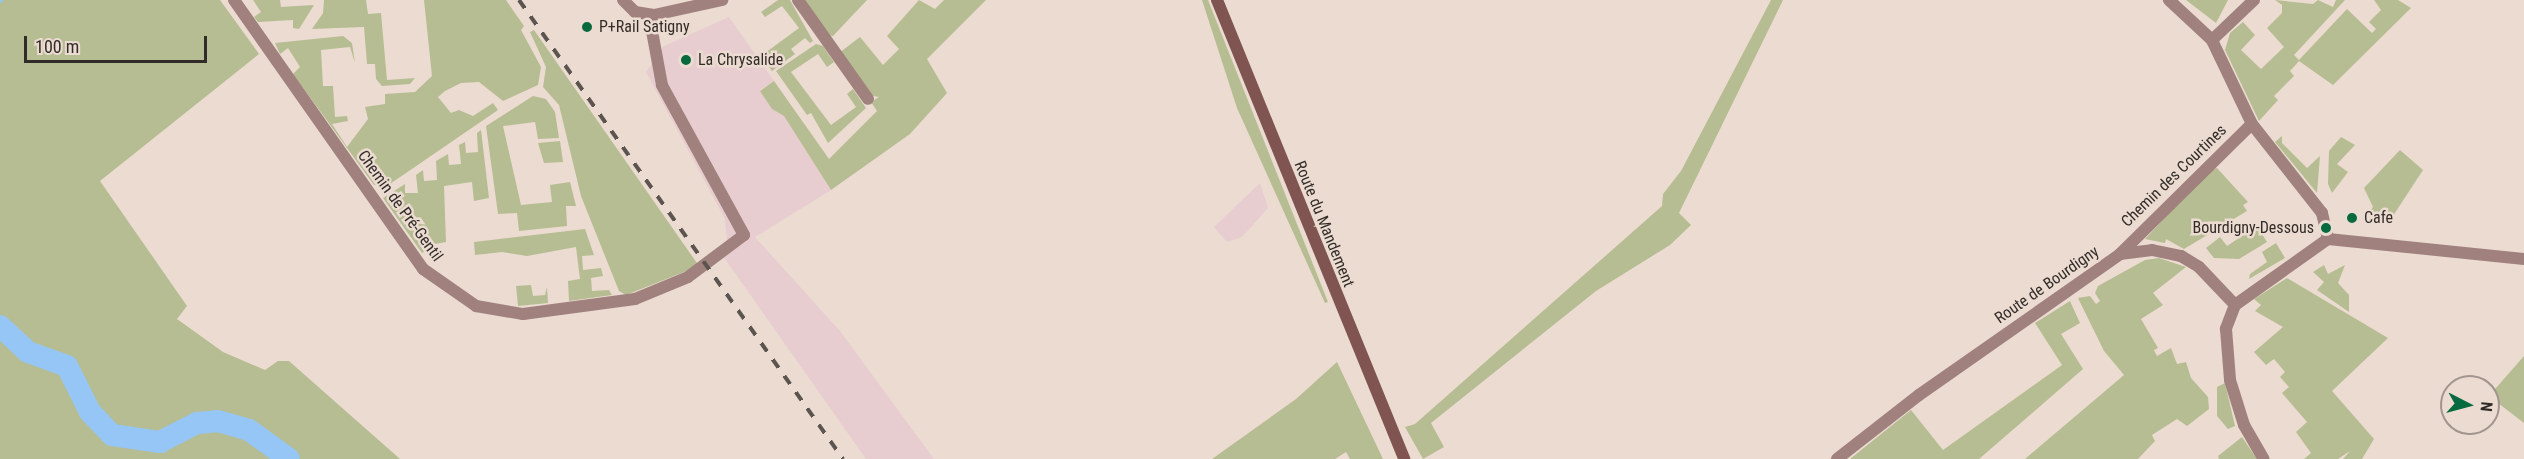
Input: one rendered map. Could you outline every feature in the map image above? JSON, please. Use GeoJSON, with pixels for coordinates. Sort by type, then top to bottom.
{"type":"FeatureCollection","features":[{"type":"Feature","properties":{"kind":"main road","name":"Route du Mandement"},"geometry":{"type":"LineString","coordinates":[[1217,0],[1404,459]]}},
{"type":"Feature","properties":{"kind":"street","name":"Chemin de Pré-Gentil"},"geometry":{"type":"LineString","coordinates":[[234,0],[423,269],[476,306],[518,313],[635,299],[688,277],[744,236],[662,86],[649,15]]}},
{"type":"Feature","properties":{"kind":"street"},"geometry":{"type":"LineString","coordinates":[[623,0],[635,12],[649,15],[682,12],[722,0]]}},
{"type":"Feature","properties":{"kind":"street"},"geometry":{"type":"LineString","coordinates":[[798,0],[868,99]]}},
{"type":"Feature","properties":{"kind":"street"},"geometry":{"type":"LineString","coordinates":[[2169,0],[2212,40],[2252,124],[2322,213],[2328,239]]}},
{"type":"Feature","properties":{"kind":"street"},"geometry":{"type":"LineString","coordinates":[[2212,40],[2254,0]]}},
{"type":"Feature","properties":{"kind":"street","name":"Chemin des Courtines"},"geometry":{"type":"LineString","coordinates":[[2120,254],[2137,232],[2252,124]]}},
{"type":"Feature","properties":{"kind":"street"},"geometry":{"type":"LineString","coordinates":[[2264,459],[2244,425],[2230,380],[2226,329],[2235,305],[2328,239],[2524,259]]}},
{"type":"Feature","properties":{"kind":"street","name":"Route de Bourdigny"},"geometry":{"type":"LineString","coordinates":[[1837,459],[1919,395],[2120,254],[2152,250],[2181,256],[2199,267],[2235,305]]}},
{"type":"Feature","properties":{"kind":"shaded area"},"geometry":{"type":"Polygon","coordinates":[[[729,17],[774,81],[760,90],[772,109],[784,116],[831,190],[755,237],[840,331],[934,459],[866,459],[718,249],[727,241],[725,219],[646,72],[664,46],[729,17]]]}},
{"type":"Feature","properties":{"kind":"shaded area"},"geometry":{"type":"Polygon","coordinates":[[[1260,183],[1268,208],[1242,237],[1227,242],[1214,227],[1260,183]]]}},
{"type":"Feature","properties":{"kind":"green space"},"geometry":{"type":"Polygon","coordinates":[[[0,0],[220,0],[259,54],[100,181],[187,306],[177,319],[223,352],[265,370],[278,361],[289,361],[400,459],[0,459],[0,0]]]}},
{"type":"Feature","properties":{"kind":"green space"},"geometry":{"type":"Polygon","coordinates":[[[253,0],[280,0],[281,7],[314,5],[299,29],[293,28],[293,20],[258,22],[254,17],[261,12],[253,0]]]}},
{"type":"Feature","properties":{"kind":"green space"},"geometry":{"type":"Polygon","coordinates":[[[324,0],[366,0],[368,14],[381,13],[387,80],[415,78],[410,84],[382,86],[376,79],[375,64],[367,64],[364,27],[312,29],[323,13],[324,0]]]}},
{"type":"Feature","properties":{"kind":"green space"},"geometry":{"type":"Polygon","coordinates":[[[424,0],[506,0],[524,26],[521,30],[541,67],[538,85],[503,101],[479,82],[461,83],[445,91],[438,97],[451,113],[459,110],[473,116],[493,103],[498,110],[387,186],[374,185],[293,74],[300,67],[288,48],[280,54],[275,43],[343,36],[352,43],[355,63],[350,47],[321,50],[323,86],[333,86],[335,117],[347,116],[348,121],[332,124],[347,147],[368,119],[365,107],[385,104],[385,94],[415,92],[432,76],[424,0]]]}},
{"type":"Feature","properties":{"kind":"green space"},"geometry":{"type":"Polygon","coordinates":[[[778,0],[790,0],[813,41],[810,43],[805,38],[791,49],[795,54],[772,71],[761,56],[799,28],[782,6],[765,17],[761,12],[778,0]]]}},
{"type":"Feature","properties":{"kind":"green space"},"geometry":{"type":"Polygon","coordinates":[[[805,0],[867,0],[833,36],[827,35],[805,0]]]}},
{"type":"Feature","properties":{"kind":"green space"},"geometry":{"type":"Polygon","coordinates":[[[919,0],[935,9],[944,0],[986,0],[927,59],[947,93],[910,134],[831,190],[784,116],[772,109],[760,91],[774,81],[829,159],[877,111],[871,102],[879,97],[868,95],[839,53],[860,37],[883,65],[899,49],[887,36],[919,0]]]}},
{"type":"Feature","properties":{"kind":"green space"},"geometry":{"type":"Polygon","coordinates":[[[1202,0],[1208,0],[1328,302],[1325,303],[1237,108],[1202,0]]]}},
{"type":"Feature","properties":{"kind":"green space"},"geometry":{"type":"Polygon","coordinates":[[[1771,0],[1783,0],[1679,213],[1691,225],[1670,245],[1596,291],[1431,423],[1444,447],[1423,459],[1405,427],[1415,424],[1662,206],[1663,194],[1681,171],[1771,0]]]}},
{"type":"Feature","properties":{"kind":"green space"},"geometry":{"type":"Polygon","coordinates":[[[2186,0],[2228,0],[2216,23],[2186,0]]]}},
{"type":"Feature","properties":{"kind":"green space"},"geometry":{"type":"Polygon","coordinates":[[[2275,0],[2313,4],[2318,0],[2333,7],[2336,0],[2345,0],[2294,55],[2299,60],[2347,9],[2372,33],[2376,29],[2369,22],[2381,10],[2374,0],[2398,0],[2411,8],[2333,85],[2299,61],[2290,71],[2294,76],[2274,96],[2278,100],[2259,121],[2225,50],[2230,33],[2243,22],[2255,35],[2241,50],[2261,69],[2284,47],[2267,28],[2282,13],[2282,5],[2275,0]]]}},
{"type":"Feature","properties":{"kind":"green space"},"geometry":{"type":"Polygon","coordinates":[[[534,30],[699,266],[626,295],[619,291],[581,196],[559,105],[543,87],[546,67],[530,32],[534,30]]]}},
{"type":"Feature","properties":{"kind":"green space"},"geometry":{"type":"Polygon","coordinates":[[[816,44],[823,46],[834,62],[827,67],[818,54],[791,72],[831,125],[856,107],[847,94],[853,89],[866,108],[828,143],[811,113],[807,115],[776,71],[816,44]]]}},
{"type":"Feature","properties":{"kind":"green space"},"geometry":{"type":"Polygon","coordinates":[[[533,96],[546,99],[555,112],[559,138],[538,139],[535,122],[503,126],[521,205],[552,202],[550,185],[570,182],[576,206],[566,206],[567,226],[519,231],[517,213],[498,214],[486,126],[533,96]]]}},
{"type":"Feature","properties":{"kind":"green space"},"geometry":{"type":"Polygon","coordinates":[[[481,130],[489,198],[474,201],[472,182],[444,186],[446,242],[430,245],[431,255],[426,250],[422,253],[383,198],[405,184],[405,193],[418,193],[416,175],[423,170],[424,181],[437,180],[436,161],[448,154],[449,165],[461,164],[459,145],[465,142],[466,153],[478,152],[477,133],[481,130]]]}},
{"type":"Feature","properties":{"kind":"green space"},"geometry":{"type":"Polygon","coordinates":[[[2282,136],[2282,143],[2307,168],[2320,156],[2317,193],[2275,142],[2282,136]]]}},
{"type":"Feature","properties":{"kind":"green space"},"geometry":{"type":"Polygon","coordinates":[[[2341,137],[2355,145],[2337,164],[2348,172],[2332,193],[2328,184],[2329,151],[2341,137]]]}},
{"type":"Feature","properties":{"kind":"green space"},"geometry":{"type":"Polygon","coordinates":[[[560,141],[563,162],[544,163],[538,143],[560,141]]]}},
{"type":"Feature","properties":{"kind":"green space"},"geometry":{"type":"Polygon","coordinates":[[[2400,150],[2423,170],[2389,222],[2369,212],[2373,207],[2364,188],[2400,150]]]}},
{"type":"Feature","properties":{"kind":"green space"},"geometry":{"type":"Polygon","coordinates":[[[2217,168],[2248,202],[2243,205],[2247,211],[2184,249],[2166,239],[2165,243],[2145,239],[2210,170],[2217,168]]]}},
{"type":"Feature","properties":{"kind":"green space"},"geometry":{"type":"Polygon","coordinates":[[[2257,226],[2267,242],[2239,259],[2214,258],[2206,248],[2220,237],[2227,246],[2257,226]]]}},
{"type":"Feature","properties":{"kind":"green space"},"geometry":{"type":"Polygon","coordinates":[[[585,229],[594,255],[582,256],[583,270],[601,268],[603,276],[591,278],[592,291],[609,290],[612,295],[569,301],[568,281],[580,279],[576,247],[527,256],[502,252],[475,255],[474,242],[585,229]]]}},
{"type":"Feature","properties":{"kind":"green space"},"geometry":{"type":"Polygon","coordinates":[[[2276,243],[2285,258],[2249,279],[2250,274],[2267,262],[2262,252],[2276,243]]]}},
{"type":"Feature","properties":{"kind":"green space"},"geometry":{"type":"Polygon","coordinates":[[[2159,258],[2186,267],[2153,293],[2163,305],[2141,319],[2158,348],[2154,350],[2157,356],[2171,348],[2177,364],[2186,362],[2191,378],[2208,397],[2209,409],[2187,426],[2177,419],[2152,435],[2155,441],[2138,459],[2025,459],[2124,375],[2104,351],[2078,298],[2090,296],[2096,304],[2100,301],[2095,293],[2098,286],[2145,260],[2159,258]]]}},
{"type":"Feature","properties":{"kind":"green space"},"geometry":{"type":"Polygon","coordinates":[[[2324,265],[2328,274],[2345,265],[2338,283],[2349,295],[2349,312],[2317,290],[2324,282],[2313,272],[2324,265]]]}},
{"type":"Feature","properties":{"kind":"green space"},"geometry":{"type":"Polygon","coordinates":[[[2287,278],[2388,338],[2332,391],[2374,439],[2362,459],[2343,459],[2350,451],[2338,459],[2304,459],[2311,453],[2296,432],[2307,422],[2282,393],[2289,387],[2280,377],[2285,372],[2274,359],[2266,365],[2254,352],[2283,327],[2255,311],[2261,305],[2254,299],[2287,278]]]}},
{"type":"Feature","properties":{"kind":"green space"},"geometry":{"type":"Polygon","coordinates":[[[531,285],[533,296],[545,295],[547,287],[548,303],[518,306],[516,286],[531,285]]]}},
{"type":"Feature","properties":{"kind":"green space"},"geometry":{"type":"Polygon","coordinates":[[[2070,301],[2080,323],[2061,334],[2083,369],[1979,459],[1850,459],[1911,410],[1943,450],[2062,365],[2035,323],[2070,301]]]}},
{"type":"Feature","properties":{"kind":"green space"},"geometry":{"type":"Polygon","coordinates":[[[2524,356],[2524,423],[2500,404],[2500,383],[2524,356]]]}},
{"type":"Feature","properties":{"kind":"green space"},"geometry":{"type":"Polygon","coordinates":[[[1337,362],[1383,459],[1350,459],[1346,452],[1335,459],[1212,459],[1296,399],[1337,362]]]}},
{"type":"Feature","properties":{"kind":"green space"},"geometry":{"type":"Polygon","coordinates":[[[2225,383],[2235,426],[2228,429],[2217,416],[2217,387],[2225,383]]]}},
{"type":"Feature","properties":{"kind":"green space"},"geometry":{"type":"Polygon","coordinates":[[[2242,437],[2257,459],[2219,459],[2218,456],[2242,437]]]}},
{"type":"Feature","properties":{"kind":"waterway"},"geometry":{"type":"LineString","coordinates":[[0,326],[28,352],[67,366],[90,412],[112,435],[160,442],[197,423],[218,421],[249,430],[289,459]]}},
{"type":"Feature","properties":{"kind":"railway"},"geometry":{"type":"LineString","coordinates":[[519,0],[843,459]]}},
{"type":"Feature","properties":{"kind":"place","name":"P+Rail Satigny"},"geometry":{"type":"Point","coordinates":[587,27]}},
{"type":"Feature","properties":{"kind":"place","name":"La Chrysalide"},"geometry":{"type":"Point","coordinates":[686,60]}},
{"type":"Feature","properties":{"kind":"place","name":"Cafe"},"geometry":{"type":"Point","coordinates":[2352,218]}},
{"type":"Feature","properties":{"kind":"place","name":"Bourdigny-Dessous"},"geometry":{"type":"Point","coordinates":[2326,228]}}]}
